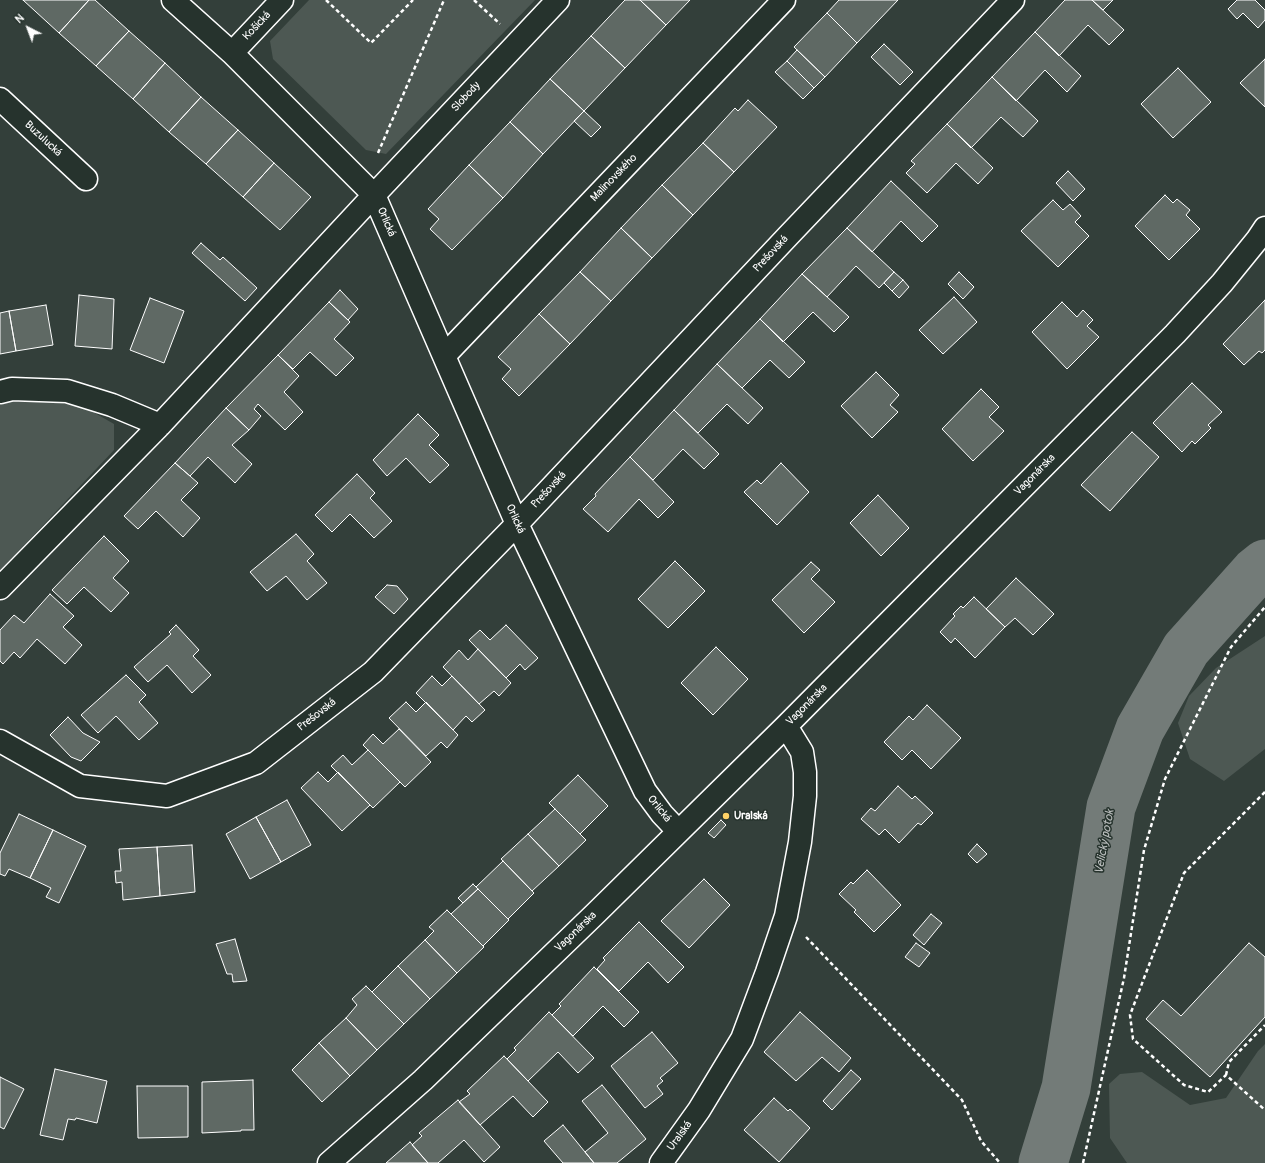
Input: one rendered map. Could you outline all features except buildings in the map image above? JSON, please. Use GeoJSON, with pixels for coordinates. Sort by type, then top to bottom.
{"type":"FeatureCollection","features":[{"type":"Feature","properties":{"kind":"street"},"geometry":{"type":"LineString","coordinates":[[173,0],[232,53],[374,194]]}},
{"type":"Feature","properties":{"kind":"street","name":"Košická"},"geometry":{"type":"LineString","coordinates":[[232,53],[282,0]]}},
{"type":"Feature","properties":{"kind":"street","name":"Slobody"},"geometry":{"type":"LineString","coordinates":[[0,588],[160,425],[374,194],[558,0]]}},
{"type":"Feature","properties":{"kind":"street","name":"Malinovského"},"geometry":{"type":"LineString","coordinates":[[444,356],[784,0]]}},
{"type":"Feature","properties":{"kind":"street","name":"Prešovská"},"geometry":{"type":"LineString","coordinates":[[0,741],[80,786],[167,796],[256,763],[373,672],[517,524],[777,247],[1013,0]]}},
{"type":"Feature","properties":{"kind":"street","name":"Buzulucká"},"geometry":{"type":"LineString","coordinates":[[0,100],[86,179]]}},
{"type":"Feature","properties":{"kind":"street","name":"Orlická"},"geometry":{"type":"LineString","coordinates":[[374,194],[517,524],[644,791],[678,831]]}},
{"type":"Feature","properties":{"kind":"street","name":"Vagonárska"},"geometry":{"type":"LineString","coordinates":[[329,1163],[429,1075],[786,726],[1175,334],[1222,283],[1265,228]]}},
{"type":"Feature","properties":{"kind":"street"},"geometry":{"type":"LineString","coordinates":[[0,392],[12,390],[67,391],[112,405],[160,425]]}},
{"type":"Feature","properties":{"kind":"street","name":"Uralská"},"geometry":{"type":"LineString","coordinates":[[661,1163],[699,1110],[742,1039],[786,916],[800,842],[805,790],[805,772],[802,752],[786,726]]}},
{"type":"Feature","properties":{"kind":"path"},"geometry":{"type":"LineString","coordinates":[[326,0],[371,43],[413,0]]}},
{"type":"Feature","properties":{"kind":"path"},"geometry":{"type":"LineString","coordinates":[[375,159],[444,0]]}},
{"type":"Feature","properties":{"kind":"path"},"geometry":{"type":"LineString","coordinates":[[474,0],[505,28]]}},
{"type":"Feature","properties":{"kind":"path"},"geometry":{"type":"LineString","coordinates":[[1083,1163],[1124,978],[1144,850],[1165,779],[1232,648],[1265,607]]}},
{"type":"Feature","properties":{"kind":"path"},"geometry":{"type":"LineString","coordinates":[[1265,792],[1184,873],[1130,1015],[1133,1038],[1184,1085],[1208,1092],[1226,1075],[1230,1062],[1265,1025]]}},
{"type":"Feature","properties":{"kind":"path"},"geometry":{"type":"LineString","coordinates":[[786,916],[962,1100],[981,1141],[1000,1163]]}},
{"type":"Feature","properties":{"kind":"path"},"geometry":{"type":"LineString","coordinates":[[1226,1075],[1265,1110]]}},
{"type":"Feature","properties":{"kind":"shaded area"},"geometry":{"type":"Polygon","coordinates":[[[309,0],[535,0],[386,154],[366,150],[273,59],[270,41],[309,0]]]}},
{"type":"Feature","properties":{"kind":"shaded area"},"geometry":{"type":"Polygon","coordinates":[[[13,401],[79,404],[114,424],[114,450],[0,571],[0,405],[13,401]]]}},
{"type":"Feature","properties":{"kind":"shaded area"},"geometry":{"type":"Polygon","coordinates":[[[1265,636],[1265,749],[1224,781],[1190,759],[1178,723],[1189,696],[1216,668],[1265,636]]]}},
{"type":"Feature","properties":{"kind":"shaded area"},"geometry":{"type":"Polygon","coordinates":[[[1265,1044],[1265,1163],[1127,1163],[1110,1138],[1109,1084],[1120,1074],[1142,1072],[1190,1105],[1226,1098],[1258,1051],[1265,1044]]]}},
{"type":"Feature","properties":{"kind":"waterway","name":"Velický potok"},"geometry":{"type":"LineString","coordinates":[[1043,1163],[1066,1088],[1111,807],[1140,729],[1186,649],[1255,572],[1265,564]]}},
{"type":"Feature","properties":{"kind":"place","name":"Uralská"},"geometry":{"type":"Point","coordinates":[726,816]}}]}
